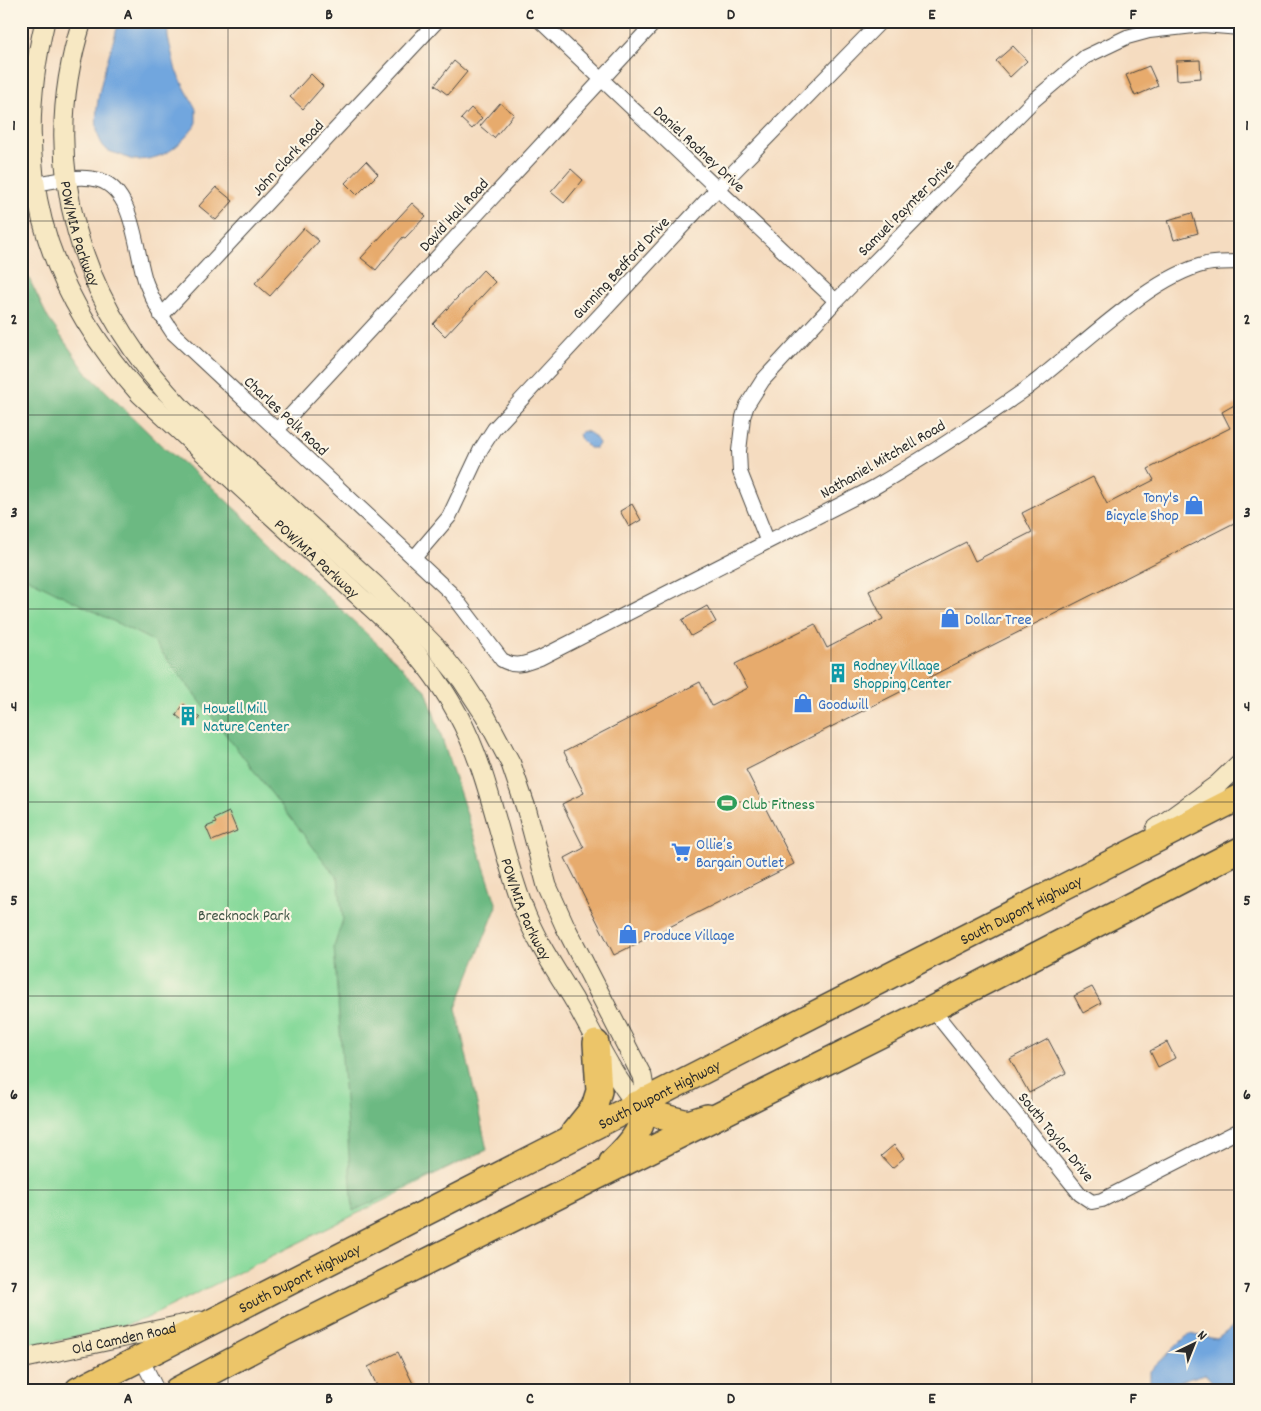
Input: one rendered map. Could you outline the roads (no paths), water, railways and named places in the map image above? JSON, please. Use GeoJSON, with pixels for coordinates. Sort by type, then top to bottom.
{"type":"FeatureCollection","features":[{"type":"Feature","properties":{"kind":"highway","name":"South Dupont Highway"},"geometry":{"type":"LineString","coordinates":[[78,1390],[570,1138],[642,1104],[1240,796]]}},
{"type":"Feature","properties":{"kind":"highway"},"geometry":{"type":"LineString","coordinates":[[1182,880],[1240,836]]}},
{"type":"Feature","properties":{"kind":"highway"},"geometry":{"type":"LineString","coordinates":[[177,1390],[286,1332],[932,1008],[1240,850]]}},
{"type":"Feature","properties":{"kind":"highway"},"geometry":{"type":"LineString","coordinates":[[570,1138],[594,1107],[598,1092],[596,1043]]}},
{"type":"Feature","properties":{"kind":"highway"},"geometry":{"type":"LineString","coordinates":[[596,1177],[631,1144],[639,1133],[642,1104],[688,1122],[726,1112]]}},
{"type":"Feature","properties":{"kind":"main road","name":"POW/MIA Parkway"},"geometry":{"type":"LineString","coordinates":[[46,21],[39,49],[31,121],[35,184],[39,212],[60,274],[75,305],[106,353],[153,406],[406,640],[435,676],[458,714],[482,775],[523,908],[616,1079],[642,1104]]}},
{"type":"Feature","properties":{"kind":"main road","name":"POW/MIA Parkway"},"geometry":{"type":"LineString","coordinates":[[82,21],[71,68],[64,115],[62,148],[65,180],[86,262],[94,285],[122,334],[160,386],[184,411],[375,585],[434,645],[462,680],[485,715],[511,764],[527,811],[547,886],[564,926],[642,1076],[642,1104]]}},
{"type":"Feature","properties":{"kind":"main road"},"geometry":{"type":"LineString","coordinates":[[1097,868],[1189,806],[1217,785],[1240,763]]}},
{"type":"Feature","properties":{"kind":"main road"},"geometry":{"type":"LineString","coordinates":[[482,775],[511,764]]}},
{"type":"Feature","properties":{"kind":"main road","name":"Old Camden Road"},"geometry":{"type":"LineString","coordinates":[[21,1359],[226,1315]]}},
{"type":"Feature","properties":{"kind":"street","name":"John Clark Road"},"geometry":{"type":"LineString","coordinates":[[162,316],[437,21]]}},
{"type":"Feature","properties":{"kind":"street","name":"Daniel Rodney Drive"},"geometry":{"type":"LineString","coordinates":[[540,21],[836,301]]}},
{"type":"Feature","properties":{"kind":"street","name":"David Hall Road"},"geometry":{"type":"LineString","coordinates":[[277,430],[656,21]]}},
{"type":"Feature","properties":{"kind":"street","name":"Gunning Bedford Drive"},"geometry":{"type":"LineString","coordinates":[[414,558],[449,517],[489,435],[718,188],[880,21]]}},
{"type":"Feature","properties":{"kind":"street","name":"Samuel Paynter Drive"},"geometry":{"type":"LineString","coordinates":[[767,540],[740,472],[739,451],[743,417],[747,405],[763,380],[836,301],[1034,101],[1085,57],[1127,37],[1149,31],[1204,24],[1240,28]]}},
{"type":"Feature","properties":{"kind":"street","name":"Charles Polk Road"},"geometry":{"type":"LineString","coordinates":[[35,184],[65,180],[98,179],[111,185],[121,196],[128,213],[146,281],[162,316],[191,350],[463,606],[502,660],[511,665],[520,666],[552,652]]}},
{"type":"Feature","properties":{"kind":"street","name":"Nathaniel Mitchell Road"},"geometry":{"type":"LineString","coordinates":[[552,652],[767,540],[873,488],[926,457],[1027,388],[1148,293],[1185,271],[1206,264],[1240,262]]}},
{"type":"Feature","properties":{"kind":"street","name":"South Taylor Drive"},"geometry":{"type":"LineString","coordinates":[[932,1008],[1080,1194],[1092,1202],[1102,1200],[1240,1130]]}},
{"type":"Feature","properties":{"kind":"street"},"geometry":{"type":"LineString","coordinates":[[141,1358],[157,1390]]}},
{"type":"Feature","properties":{"kind":"water"},"geometry":{"type":"Polygon","coordinates":[[[119,21],[167,21],[168,37],[176,71],[196,109],[196,125],[177,145],[156,157],[136,160],[129,159],[107,150],[99,139],[96,124],[100,88],[119,21]]]}},
{"type":"Feature","properties":{"kind":"water"},"geometry":{"type":"Polygon","coordinates":[[[583,431],[597,439],[599,444],[596,448],[589,448],[581,440],[579,434],[583,431]]]}},
{"type":"Feature","properties":{"kind":"water"},"geometry":{"type":"Polygon","coordinates":[[[1240,1321],[1240,1390],[1220,1390],[1205,1374],[1150,1390],[1150,1371],[1189,1334],[1217,1339],[1240,1321]]]}},
{"type":"Feature","properties":{"kind":"place","name":"Tony's Bicycle Shop"},"geometry":{"type":"Point","coordinates":[1194,505]}},
{"type":"Feature","properties":{"kind":"place","name":"Dollar Tree"},"geometry":{"type":"Point","coordinates":[950,618]}},
{"type":"Feature","properties":{"kind":"place","name":"Rodney Village Shopping Center"},"geometry":{"type":"Point","coordinates":[838,673]}},
{"type":"Feature","properties":{"kind":"place","name":"Goodwill"},"geometry":{"type":"Point","coordinates":[803,703]}},
{"type":"Feature","properties":{"kind":"place","name":"Howell Mill Nature Center"},"geometry":{"type":"Point","coordinates":[188,716]}},
{"type":"Feature","properties":{"kind":"place","name":"Club Fitness"},"geometry":{"type":"Point","coordinates":[727,803]}},
{"type":"Feature","properties":{"kind":"place","name":"Ollie’s Bargain Outlet"},"geometry":{"type":"Point","coordinates":[681,852]}},
{"type":"Feature","properties":{"kind":"place","name":"Produce Village"},"geometry":{"type":"Point","coordinates":[628,934]}},
{"type":"Feature","properties":{"kind":"park label","name":"Brecknock Park"},"geometry":{"type":"Point","coordinates":[244,914]}}]}
